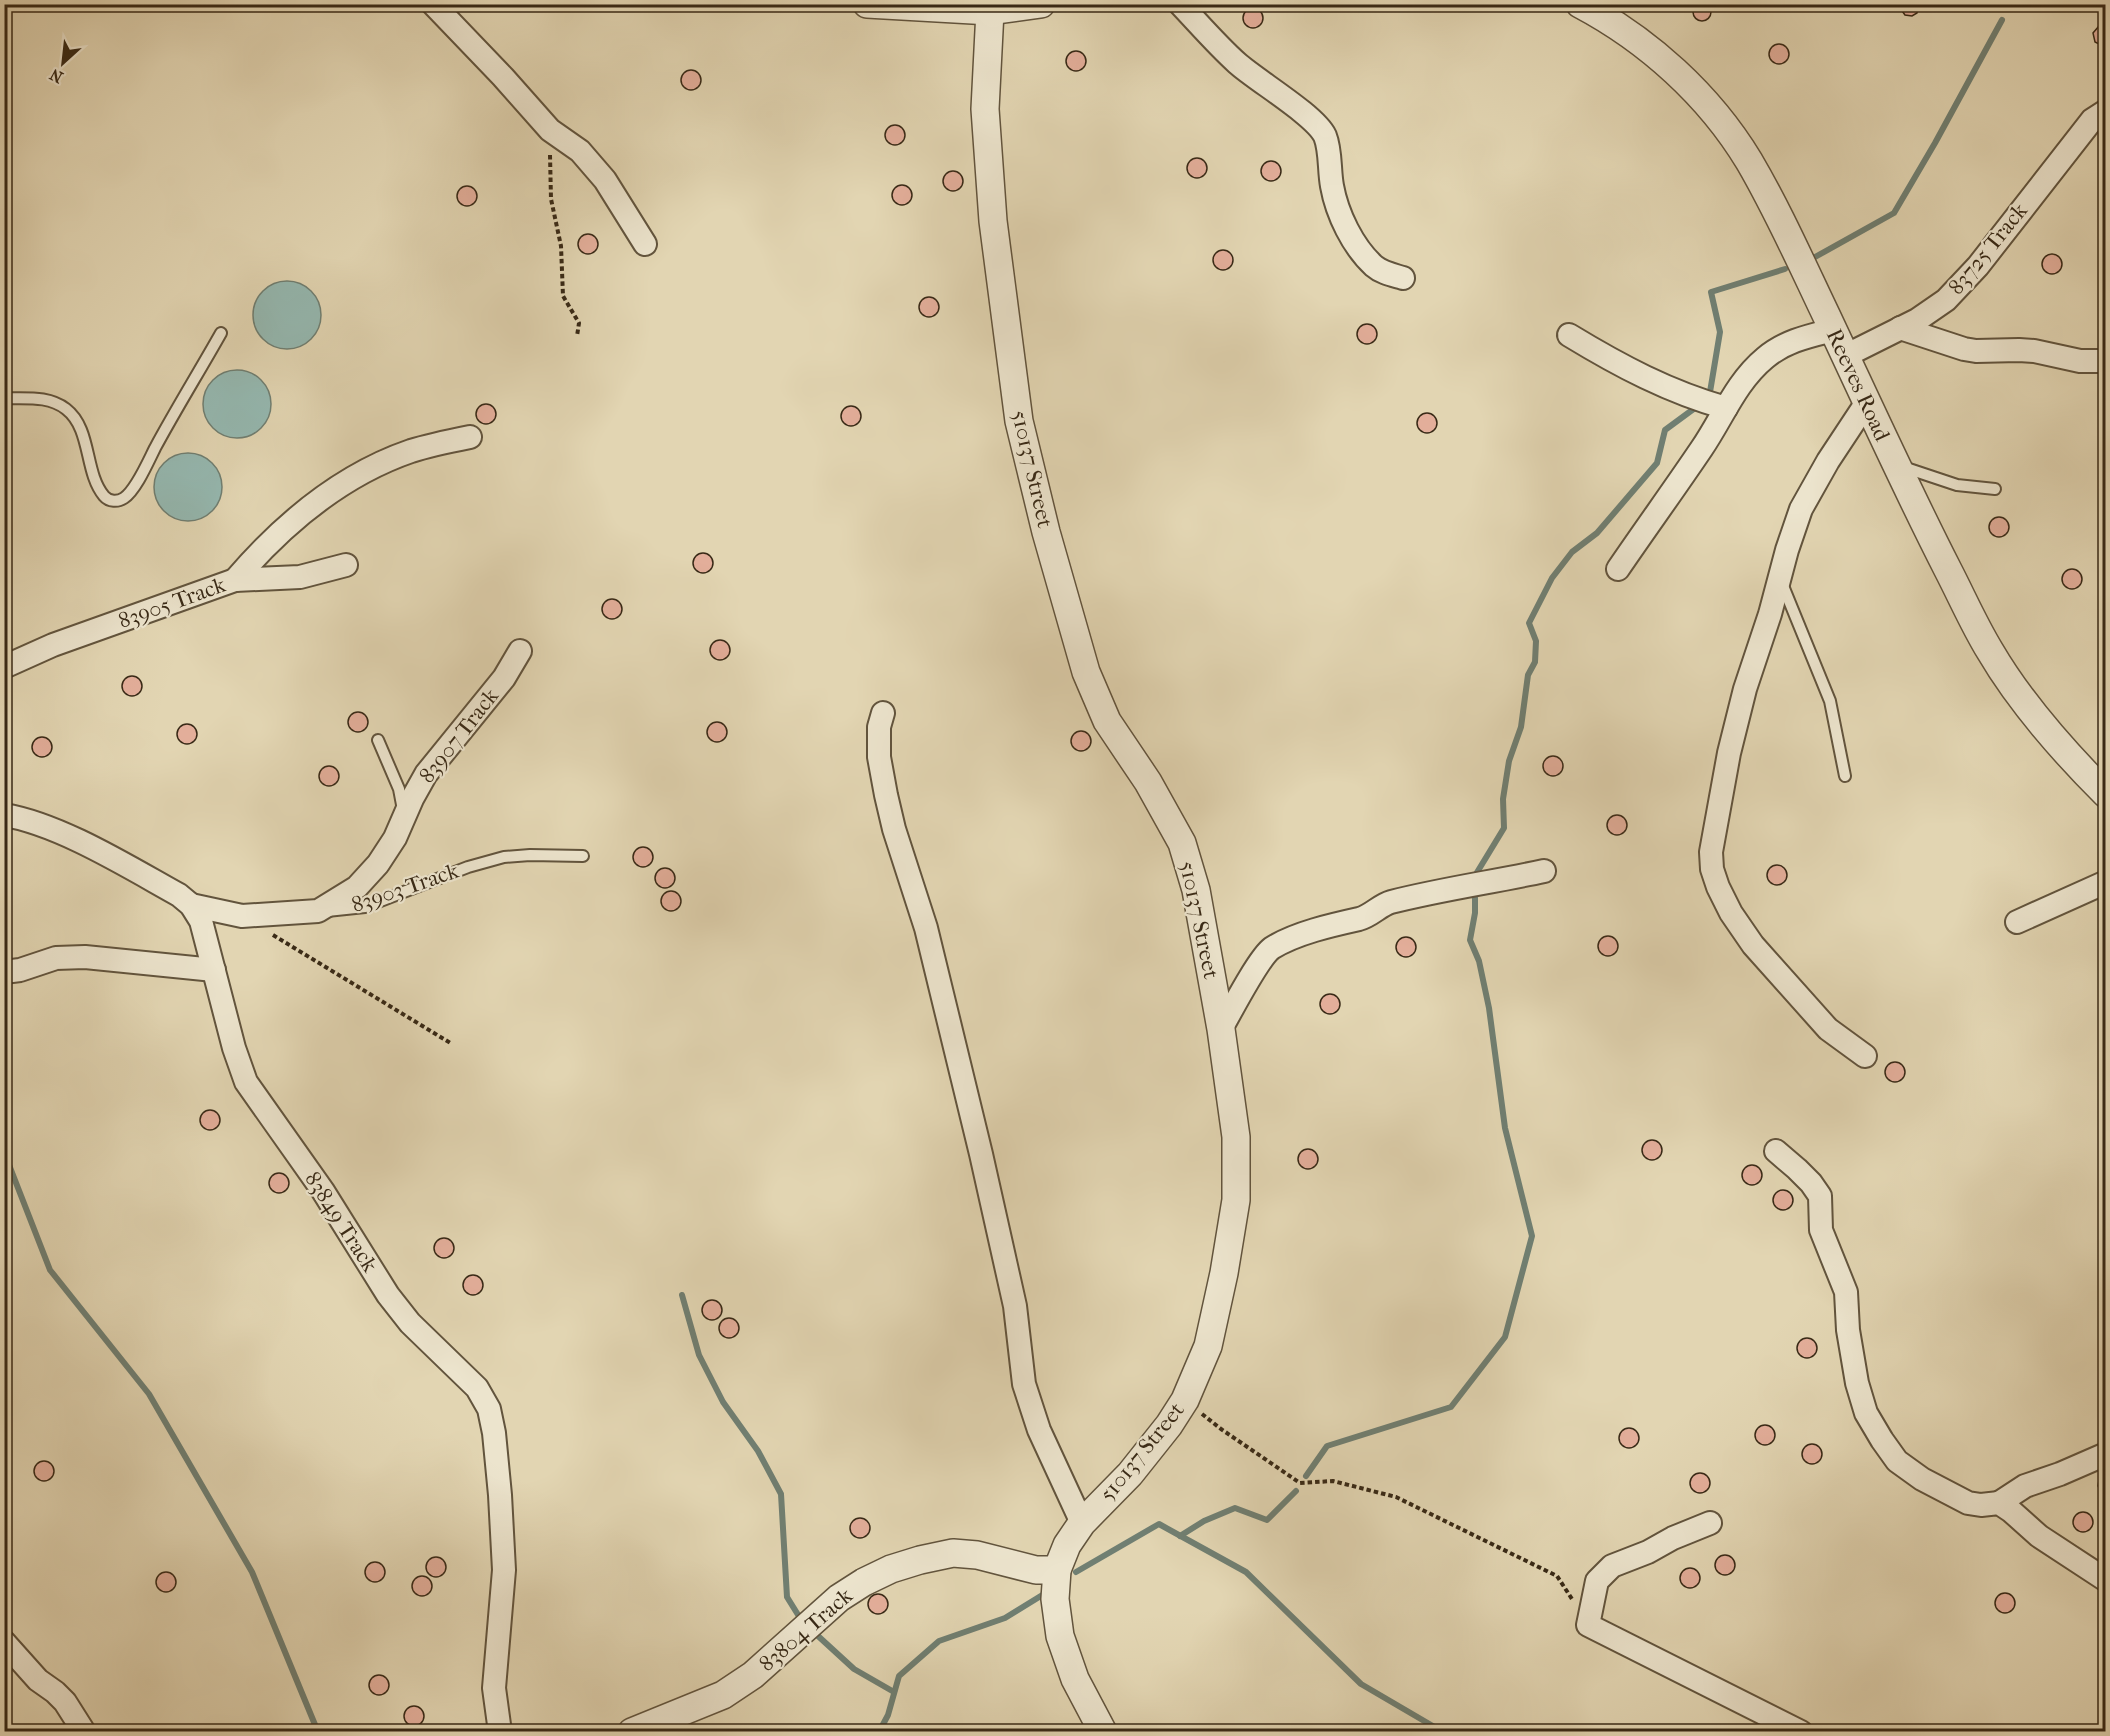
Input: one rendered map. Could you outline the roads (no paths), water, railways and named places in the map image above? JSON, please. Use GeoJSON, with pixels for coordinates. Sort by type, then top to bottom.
{"type":"FeatureCollection","features":[{"type":"Feature","properties":{"kind":"street"},"geometry":{"type":"LineString","coordinates":[[433,4],[550,130],[580,151],[605,180],[645,244]]}},
{"type":"Feature","properties":{"kind":"street"},"geometry":{"type":"LineString","coordinates":[[867,4],[990,11],[1041,4]]}},
{"type":"Feature","properties":{"kind":"street"},"geometry":{"type":"LineString","coordinates":[[1180,4],[1238,64],[1309,118],[1321,130],[1328,152],[1332,189],[1354,240],[1375,267],[1387,274],[1403,278]]}},
{"type":"Feature","properties":{"kind":"street","name":"Reeves Road"},"geometry":{"type":"LineString","coordinates":[[1580,4],[1610,20],[1679,75],[1714,113],[1747,159],[1776,209],[1895,464],[1990,651],[2033,712],[2083,771],[2106,794]]}},
{"type":"Feature","properties":{"kind":"street","name":"510137 Street"},"geometry":{"type":"LineString","coordinates":[[990,11],[985,109],[993,221],[1019,421],[1046,532],[1086,672],[1107,721],[1148,782],[1182,843],[1196,890],[1221,1029],[1236,1137],[1236,1200],[1224,1273],[1208,1346],[1185,1400],[1169,1425],[1130,1474],[1082,1523],[1067,1545],[1057,1570],[1055,1599],[1060,1636],[1075,1679],[1103,1731]]}},
{"type":"Feature","properties":{"kind":"street","name":"83725 Track"},"geometry":{"type":"LineString","coordinates":[[1845,356],[1917,320],[1946,300],[1978,266],[2092,120],[2106,111]]}},
{"type":"Feature","properties":{"kind":"street"},"geometry":{"type":"LineString","coordinates":[[1900,328],[1976,351],[2034,351],[2080,361],[2106,360]]}},
{"type":"Feature","properties":{"kind":"street"},"geometry":{"type":"LineString","coordinates":[[1618,569],[1703,446],[1748,374],[1782,346],[1833,330]]}},
{"type":"Feature","properties":{"kind":"street"},"geometry":{"type":"LineString","coordinates":[[1569,336],[1653,382],[1680,394],[1726,408]]}},
{"type":"Feature","properties":{"kind":"street"},"geometry":{"type":"LineString","coordinates":[[1865,1056],[1828,1029],[1753,945],[1731,913],[1712,869],[1711,852],[1729,753],[1745,689],[1801,509],[1828,461],[1866,402]]}},
{"type":"Feature","properties":{"kind":"street"},"geometry":{"type":"LineString","coordinates":[[235,580],[275,536],[300,514],[339,487],[412,451],[470,437]]}},
{"type":"Feature","properties":{"kind":"street","name":"83905 Track"},"geometry":{"type":"LineString","coordinates":[[4,667],[53,645],[235,580],[300,577],[346,565]]}},
{"type":"Feature","properties":{"kind":"street","name":"83907 Track"},"geometry":{"type":"LineString","coordinates":[[318,911],[357,887],[368,876],[388,849],[426,774],[504,678],[520,651]]}},
{"type":"Feature","properties":{"kind":"street"},"geometry":{"type":"LineString","coordinates":[[883,713],[879,727],[879,757],[886,795],[894,829],[926,928],[981,1154],[1015,1306],[1024,1384],[1039,1430],[1082,1523]]}},
{"type":"Feature","properties":{"kind":"street","name":"83849 Track"},"geometry":{"type":"LineString","coordinates":[[4,815],[57,832],[98,851],[180,895],[191,905],[201,921],[234,1048],[246,1082],[323,1191],[388,1295],[410,1323],[477,1388],[489,1408],[494,1433],[500,1495],[504,1570],[494,1688],[500,1731]]}},
{"type":"Feature","properties":{"kind":"street"},"geometry":{"type":"LineString","coordinates":[[1221,1029],[1246,985],[1271,949],[1303,934],[1361,919],[1390,902],[1455,887],[1544,871]]}},
{"type":"Feature","properties":{"kind":"street"},"geometry":{"type":"LineString","coordinates":[[2017,922],[2106,882]]}},
{"type":"Feature","properties":{"kind":"street","name":"83903 Track"},"geometry":{"type":"LineString","coordinates":[[191,905],[242,916],[318,911]]}},
{"type":"Feature","properties":{"kind":"street"},"geometry":{"type":"LineString","coordinates":[[4,972],[20,970],[56,958],[85,957],[214,970]]}},
{"type":"Feature","properties":{"kind":"street"},"geometry":{"type":"LineString","coordinates":[[1776,1151],[1811,1183],[1820,1196],[1821,1230],[1846,1292],[1848,1330],[1857,1383],[1866,1413],[1897,1461],[1950,1495],[1975,1504],[2007,1497],[2106,1454]]}},
{"type":"Feature","properties":{"kind":"street"},"geometry":{"type":"LineString","coordinates":[[2007,1497],[2011,1511],[2039,1536],[2106,1580]]}},
{"type":"Feature","properties":{"kind":"street"},"geometry":{"type":"LineString","coordinates":[[1710,1523],[1612,1566],[1597,1581],[1588,1625],[1801,1731]]}},
{"type":"Feature","properties":{"kind":"street","name":"83804 Track"},"geometry":{"type":"LineString","coordinates":[[632,1731],[723,1695],[753,1675],[838,1598],[891,1569],[953,1553],[977,1555],[1036,1570],[1057,1570]]}},
{"type":"Feature","properties":{"kind":"street"},"geometry":{"type":"LineString","coordinates":[[4,1642],[38,1680],[65,1702],[84,1731]]}},
{"type":"Feature","properties":{"kind":"lane"},"geometry":{"type":"LineString","coordinates":[[4,398],[49,400],[66,408],[76,421],[96,482],[104,496],[109,500],[122,500],[129,494],[146,466],[221,333]]}},
{"type":"Feature","properties":{"kind":"lane"},"geometry":{"type":"LineString","coordinates":[[1895,464],[1957,485],[1995,489]]}},
{"type":"Feature","properties":{"kind":"lane"},"geometry":{"type":"LineString","coordinates":[[1780,578],[1830,701],[1845,776]]}},
{"type":"Feature","properties":{"kind":"lane","name":"83907 Track"},"geometry":{"type":"LineString","coordinates":[[378,740],[399,789],[402,802],[402,823]]}},
{"type":"Feature","properties":{"kind":"lane","name":"83903 Track"},"geometry":{"type":"LineString","coordinates":[[318,911],[365,907],[468,867],[504,856],[583,856]]}},
{"type":"Feature","properties":{"kind":"water"},"geometry":{"type":"Polygon","coordinates":[[[287,281],[300,284],[311,291],[318,302],[321,315],[318,328],[311,339],[300,346],[287,349],[274,346],[263,339],[256,328],[253,315],[256,302],[263,291],[274,284],[287,281]]]}},
{"type":"Feature","properties":{"kind":"water"},"geometry":{"type":"Polygon","coordinates":[[[237,370],[250,373],[261,380],[268,391],[271,404],[268,417],[261,428],[250,435],[237,438],[224,435],[213,428],[206,417],[203,404],[206,391],[213,380],[224,373],[237,370]]]}},
{"type":"Feature","properties":{"kind":"water"},"geometry":{"type":"Polygon","coordinates":[[[188,453],[201,456],[212,463],[219,474],[222,487],[219,500],[212,511],[201,518],[188,521],[175,518],[164,511],[157,500],[154,487],[157,474],[164,463],[175,456],[188,453]]]}},
{"type":"Feature","properties":{"kind":"waterway"},"geometry":{"type":"LineString","coordinates":[[1815,257],[1894,213],[2002,20]]}},
{"type":"Feature","properties":{"kind":"waterway"},"geometry":{"type":"LineString","coordinates":[[1706,398],[1710,392],[1720,332],[1711,292],[1785,269]]}},
{"type":"Feature","properties":{"kind":"waterway"},"geometry":{"type":"LineString","coordinates":[[1473,879],[1504,828],[1503,799],[1509,761],[1521,727],[1528,675],[1535,662],[1536,641],[1529,623],[1552,578],[1572,552],[1597,533],[1657,463],[1665,430],[1699,405]]}},
{"type":"Feature","properties":{"kind":"waterway"},"geometry":{"type":"LineString","coordinates":[[1306,1476],[1327,1446],[1451,1407],[1505,1337],[1532,1236],[1505,1128],[1489,1008],[1479,961],[1470,940],[1475,913],[1475,898],[1472,891]]}},
{"type":"Feature","properties":{"kind":"waterway"},"geometry":{"type":"LineString","coordinates":[[4,1152],[50,1270],[149,1394],[252,1572],[318,1732]]}},
{"type":"Feature","properties":{"kind":"waterway"},"geometry":{"type":"LineString","coordinates":[[682,1295],[699,1355],[723,1402],[758,1451],[781,1494],[787,1597],[800,1618]]}},
{"type":"Feature","properties":{"kind":"waterway"},"geometry":{"type":"LineString","coordinates":[[1180,1536],[1204,1521],[1235,1508],[1267,1520],[1296,1491]]}},
{"type":"Feature","properties":{"kind":"waterway"},"geometry":{"type":"LineString","coordinates":[[1076,1572],[1159,1524],[1246,1572],[1361,1684],[1443,1732]]}},
{"type":"Feature","properties":{"kind":"waterway"},"geometry":{"type":"LineString","coordinates":[[879,1732],[888,1715],[899,1676],[939,1641],[1005,1618],[1044,1594]]}},
{"type":"Feature","properties":{"kind":"waterway"},"geometry":{"type":"LineString","coordinates":[[818,1636],[854,1669],[894,1692]]}}]}
